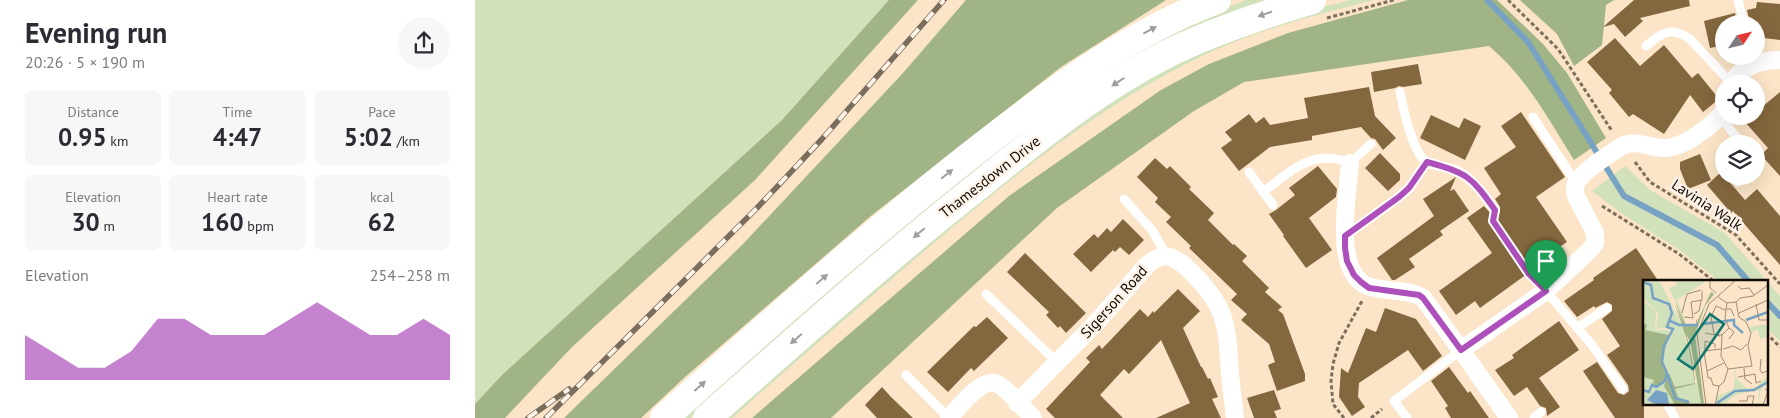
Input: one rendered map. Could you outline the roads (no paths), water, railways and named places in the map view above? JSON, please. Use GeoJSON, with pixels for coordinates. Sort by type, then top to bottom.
{"type":"FeatureCollection","features":[{"type":"Feature","properties":{"kind":"main road","name":"Thamesdown Drive"},"geometry":{"type":"LineString","coordinates":[[664,418],[878,230],[1028,111],[1129,41],[1174,17],[1217,0]]}},
{"type":"Feature","properties":{"kind":"main road","name":"Thamesdown Drive"},"geometry":{"type":"LineString","coordinates":[[707,418],[946,210],[1015,156],[1105,90],[1147,65],[1192,42],[1247,20],[1317,10]]}},
{"type":"Feature","properties":{"kind":"street"},"geometry":{"type":"LineString","coordinates":[[1765,60],[1780,60]]}},
{"type":"Feature","properties":{"kind":"street"},"geometry":{"type":"LineString","coordinates":[[1738,75],[1749,65]]}},
{"type":"Feature","properties":{"kind":"street"},"geometry":{"type":"LineString","coordinates":[[1461,350],[1546,291],[1591,249],[1595,243],[1595,233],[1575,190],[1576,183],[1598,163],[1629,143],[1640,143],[1663,148],[1684,143],[1715,119]]}},
{"type":"Feature","properties":{"kind":"street"},"geometry":{"type":"LineString","coordinates":[[1350,164],[1345,236],[1345,248],[1350,268],[1361,282],[1369,288],[1419,295],[1423,298],[1509,418]]}},
{"type":"Feature","properties":{"kind":"street","name":"Sigerson Road"},"geometry":{"type":"LineString","coordinates":[[1017,403],[1095,324],[1148,264],[1158,256],[1167,256]]}},
{"type":"Feature","properties":{"kind":"street"},"geometry":{"type":"LineString","coordinates":[[1167,256],[1179,261],[1190,271],[1217,303],[1227,336],[1235,418]]}},
{"type":"Feature","properties":{"kind":"street"},"geometry":{"type":"LineString","coordinates":[[949,418],[985,384],[996,383],[1033,418]]}},
{"type":"Feature","properties":{"kind":"lane"},"geometry":{"type":"LineString","coordinates":[[1738,0],[1742,15]]}},
{"type":"Feature","properties":{"kind":"lane"},"geometry":{"type":"LineString","coordinates":[[1647,46],[1667,32],[1683,34],[1690,39],[1723,75]]}},
{"type":"Feature","properties":{"kind":"lane"},"geometry":{"type":"LineString","coordinates":[[1399,92],[1409,131],[1419,152],[1427,162],[1465,174],[1495,210]]}},
{"type":"Feature","properties":{"kind":"lane"},"geometry":{"type":"LineString","coordinates":[[1533,117],[1576,183]]}},
{"type":"Feature","properties":{"kind":"lane"},"geometry":{"type":"LineString","coordinates":[[1263,192],[1307,161],[1316,158],[1334,158],[1350,164],[1371,144]]}},
{"type":"Feature","properties":{"kind":"lane"},"geometry":{"type":"LineString","coordinates":[[1345,236],[1409,188],[1427,162]]}},
{"type":"Feature","properties":{"kind":"lane"},"geometry":{"type":"LineString","coordinates":[[1249,172],[1273,205]]}},
{"type":"Feature","properties":{"kind":"lane"},"geometry":{"type":"LineString","coordinates":[[1124,199],[1152,230],[1167,256]]}},
{"type":"Feature","properties":{"kind":"lane"},"geometry":{"type":"LineString","coordinates":[[1546,291],[1592,345],[1623,389]]}},
{"type":"Feature","properties":{"kind":"lane"},"geometry":{"type":"LineString","coordinates":[[986,294],[1058,362]]}},
{"type":"Feature","properties":{"kind":"lane"},"geometry":{"type":"LineString","coordinates":[[1577,328],[1607,308]]}},
{"type":"Feature","properties":{"kind":"lane"},"geometry":{"type":"LineString","coordinates":[[1407,418],[1394,401],[1461,350]]}},
{"type":"Feature","properties":{"kind":"lane"},"geometry":{"type":"LineString","coordinates":[[906,375],[949,418]]}},
{"type":"Feature","properties":{"kind":"lane"},"geometry":{"type":"LineString","coordinates":[[1668,406],[1675,418]]}},
{"type":"Feature","properties":{"kind":"waterway"},"geometry":{"type":"LineString","coordinates":[[1487,0],[1528,42],[1624,196],[1717,245],[1747,280]]}},
{"type":"Feature","properties":{"kind":"waterway"},"geometry":{"type":"LineString","coordinates":[[1767,302],[1780,316]]}},
{"type":"Feature","properties":{"kind":"railway"},"geometry":{"type":"LineString","coordinates":[[546,418],[757,208],[822,139],[944,0]]}},
{"type":"Feature","properties":{"kind":"railway"},"geometry":{"type":"LineString","coordinates":[[528,418],[569,389]]}}]}
